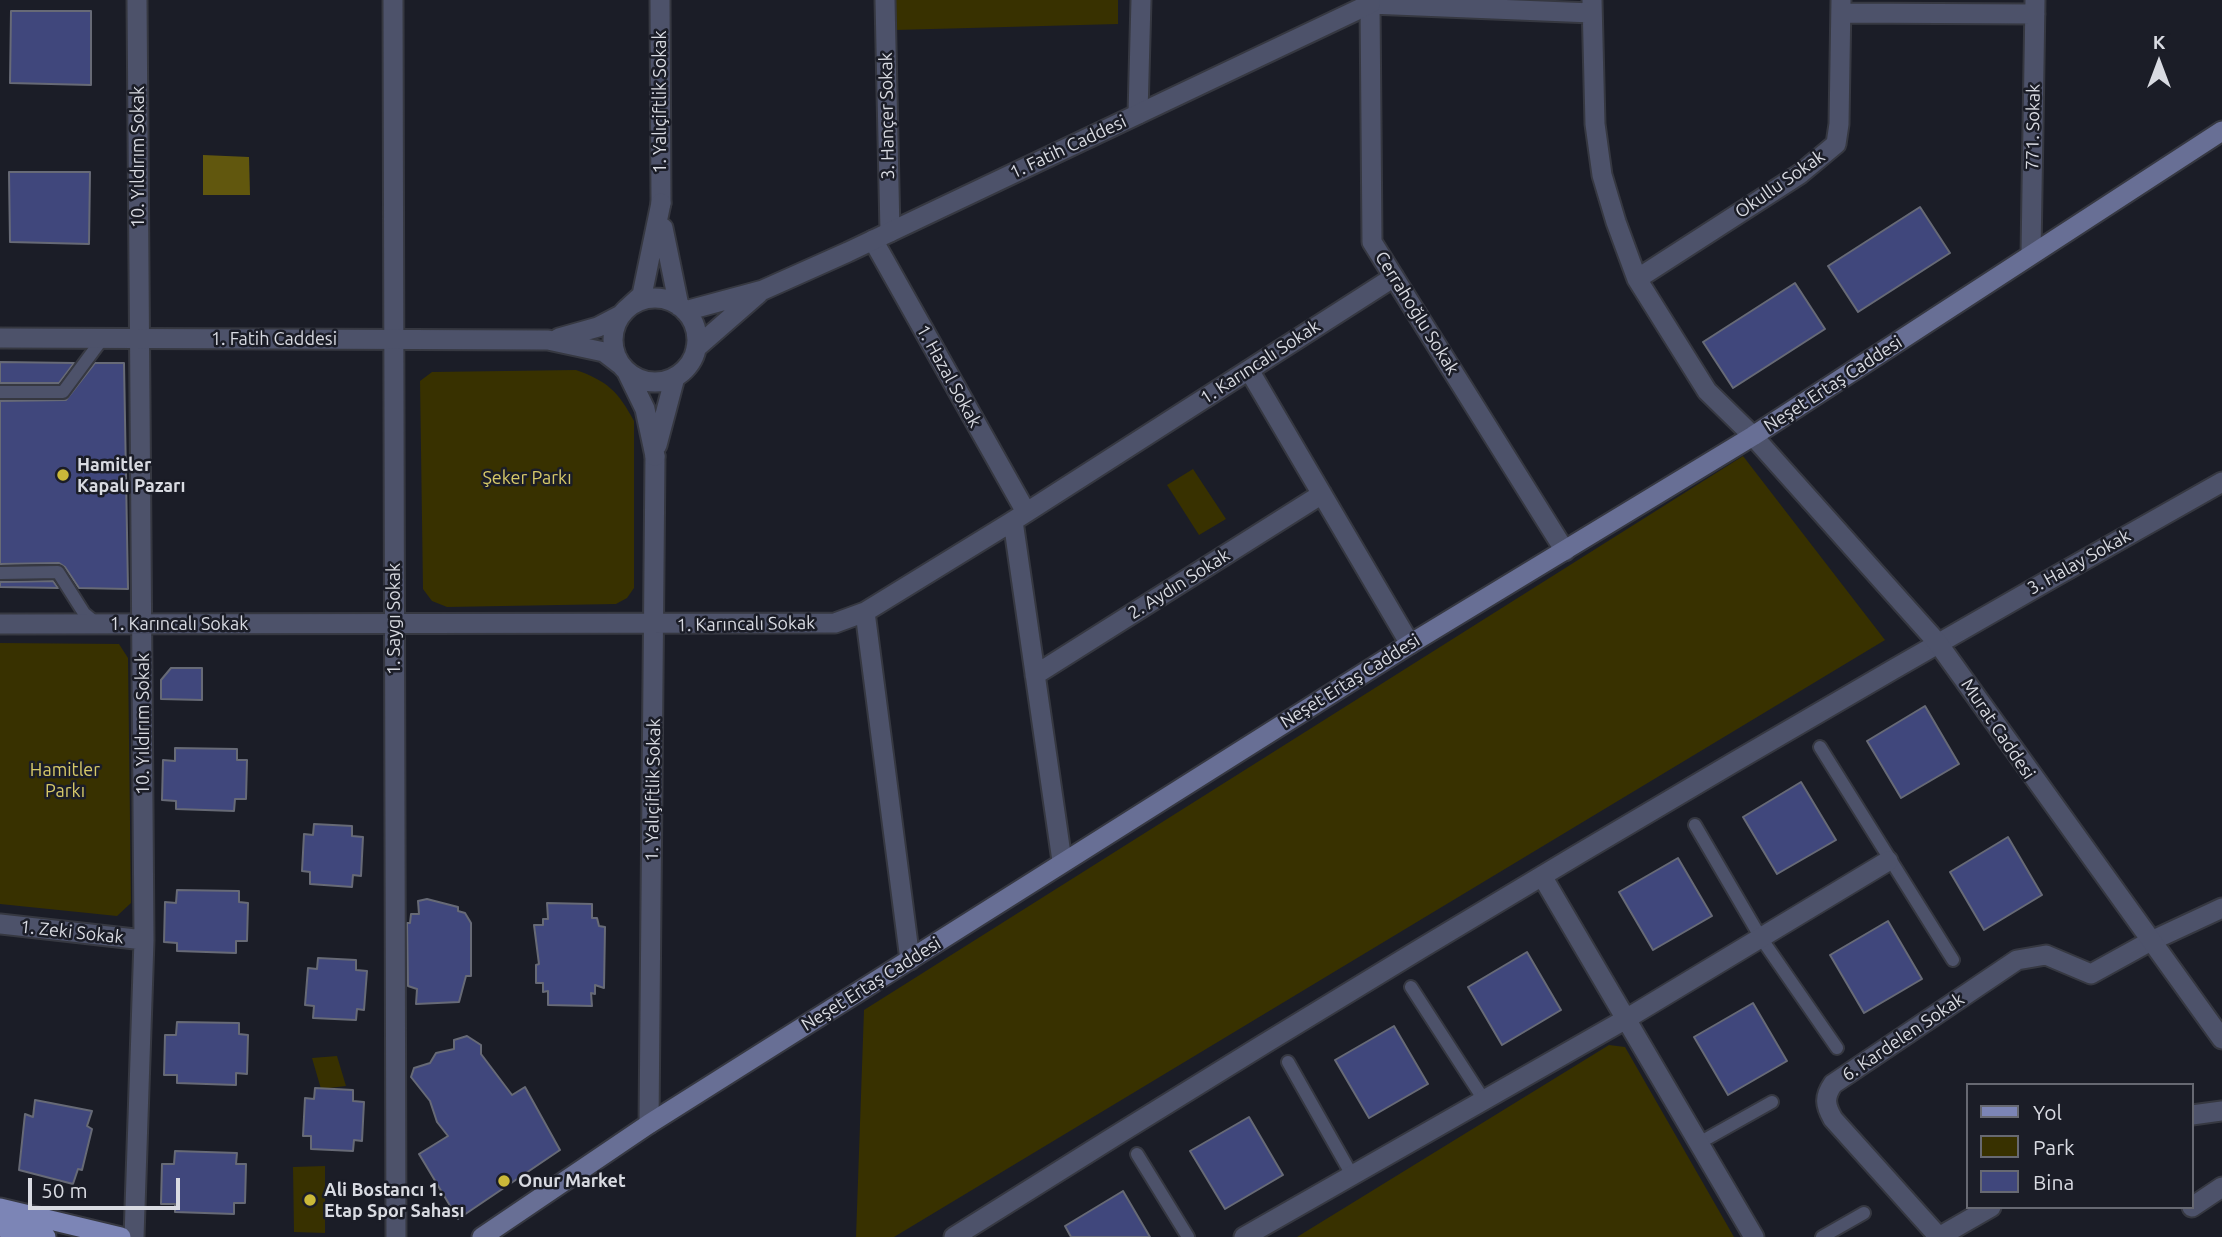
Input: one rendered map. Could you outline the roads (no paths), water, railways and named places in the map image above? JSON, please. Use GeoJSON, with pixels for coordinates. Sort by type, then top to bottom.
{"type":"FeatureCollection","features":[{"type":"Feature","properties":{"kind":"main road","name":"Neşet Ertaş Caddesi"},"geometry":{"type":"LineString","coordinates":[[482,1237],[649,1124],[1062,861],[1410,644],[1753,436],[2222,131]]}},
{"type":"Feature","properties":{"kind":"main road"},"geometry":{"type":"LineString","coordinates":[[0,1208],[121,1237]]}},
{"type":"Feature","properties":{"kind":"main road"},"geometry":{"type":"LineString","coordinates":[[0,1227],[46,1237]]}},
{"type":"Feature","properties":{"kind":"street","name":"10. Yıldırım Sokak"},"geometry":{"type":"LineString","coordinates":[[134,1237],[144,940],[137,0]]}},
{"type":"Feature","properties":{"kind":"street","name":"1. Saygı Sokak"},"geometry":{"type":"LineString","coordinates":[[393,0],[396,1237]]}},
{"type":"Feature","properties":{"kind":"street","name":"1. Yalıçiftlik Sokak"},"geometry":{"type":"LineString","coordinates":[[660,0],[661,203]]}},
{"type":"Feature","properties":{"kind":"street","name":"3. Hançer Sokak"},"geometry":{"type":"LineString","coordinates":[[881,236],[885,0]]}},
{"type":"Feature","properties":{"kind":"street"},"geometry":{"type":"LineString","coordinates":[[1138,114],[1140,0]]}},
{"type":"Feature","properties":{"kind":"street","name":"1. Fatih Caddesi"},"geometry":{"type":"LineString","coordinates":[[763,290],[1370,2]]}},
{"type":"Feature","properties":{"kind":"street"},"geometry":{"type":"LineString","coordinates":[[1370,2],[1592,6]]}},
{"type":"Feature","properties":{"kind":"street","name":"Cerrahoğlu Sokak"},"geometry":{"type":"LineString","coordinates":[[1370,2],[1372,242],[1565,551]]}},
{"type":"Feature","properties":{"kind":"street","name":"Murat Caddesi"},"geometry":{"type":"LineString","coordinates":[[1592,6],[1595,124],[1602,175],[1637,279],[1707,391],[1753,436],[1937,642],[2149,942],[2219,1029]]}},
{"type":"Feature","properties":{"kind":"street"},"geometry":{"type":"LineString","coordinates":[[1841,7],[2035,7]]}},
{"type":"Feature","properties":{"kind":"street","name":"Okullu Sokak"},"geometry":{"type":"LineString","coordinates":[[1637,279],[1800,174],[1836,144],[1839,124],[1841,7]]}},
{"type":"Feature","properties":{"kind":"street","name":"771. Sokak"},"geometry":{"type":"LineString","coordinates":[[2031,254],[2035,7]]}},
{"type":"Feature","properties":{"kind":"street"},"geometry":{"type":"LineString","coordinates":[[661,203],[665,250],[682,309],[694,324],[696,348]]}},
{"type":"Feature","properties":{"kind":"street"},"geometry":{"type":"LineString","coordinates":[[548,340],[598,327],[625,310],[642,295],[661,203]]}},
{"type":"Feature","properties":{"kind":"street","name":"1. Hazal Sokak"},"geometry":{"type":"LineString","coordinates":[[881,236],[1020,517]]}},
{"type":"Feature","properties":{"kind":"street","name":"1. Karıncalı Sokak"},"geometry":{"type":"LineString","coordinates":[[0,624],[835,623],[865,612],[1020,517],[1394,277]]}},
{"type":"Feature","properties":{"kind":"street"},"geometry":{"type":"LineString","coordinates":[[655,456],[639,390],[623,367],[613,340],[625,310],[655,298],[682,309],[763,290]]}},
{"type":"Feature","properties":{"kind":"street"},"geometry":{"type":"LineString","coordinates":[[548,340],[604,352],[643,380],[665,381],[685,369],[696,348],[763,290]]}},
{"type":"Feature","properties":{"kind":"street","name":"1. Fatih Caddesi"},"geometry":{"type":"LineString","coordinates":[[0,338],[548,340]]}},
{"type":"Feature","properties":{"kind":"street"},"geometry":{"type":"LineString","coordinates":[[1248,370],[1410,644]]}},
{"type":"Feature","properties":{"kind":"street"},"geometry":{"type":"LineString","coordinates":[[655,456],[662,419],[675,377]]}},
{"type":"Feature","properties":{"kind":"street","name":"1. Yalıçiftlik Sokak"},"geometry":{"type":"LineString","coordinates":[[649,1124],[655,456]]}},
{"type":"Feature","properties":{"kind":"street","name":"3. Halay Sokak"},"geometry":{"type":"LineString","coordinates":[[954,1237],[1122,1131],[1542,876],[1937,642],[2222,482]]}},
{"type":"Feature","properties":{"kind":"street","name":"2. Aydın Sokak"},"geometry":{"type":"LineString","coordinates":[[1035,675],[1322,494]]}},
{"type":"Feature","properties":{"kind":"street"},"geometry":{"type":"LineString","coordinates":[[1020,517],[1035,675],[1062,861]]}},
{"type":"Feature","properties":{"kind":"street"},"geometry":{"type":"LineString","coordinates":[[865,612],[910,960]]}},
{"type":"Feature","properties":{"kind":"street"},"geometry":{"type":"LineString","coordinates":[[1244,1237],[1626,1019],[1888,861]]}},
{"type":"Feature","properties":{"kind":"street"},"geometry":{"type":"LineString","coordinates":[[1542,876],[1754,1237]]}},
{"type":"Feature","properties":{"kind":"street"},"geometry":{"type":"LineString","coordinates":[[2149,942],[2222,908]]}},
{"type":"Feature","properties":{"kind":"street","name":"1. Zeki Sokak"},"geometry":{"type":"LineString","coordinates":[[0,925],[144,940]]}},
{"type":"Feature","properties":{"kind":"street","name":"6. Kardelen Sokak"},"geometry":{"type":"LineString","coordinates":[[1939,1237],[1833,1119],[1826,1108],[1826,1094],[1833,1084],[2017,960],[2046,955],[2091,974],[2149,942]]}},
{"type":"Feature","properties":{"kind":"street"},"geometry":{"type":"LineString","coordinates":[[2194,1115],[2222,1111]]}},
{"type":"Feature","properties":{"kind":"street"},"geometry":{"type":"LineString","coordinates":[[2194,1205],[2222,1187]]}},
{"type":"Feature","properties":{"kind":"street"},"geometry":{"type":"LineString","coordinates":[[1939,1237],[1988,1209]]}},
{"type":"Feature","properties":{"kind":"lane"},"geometry":{"type":"LineString","coordinates":[[0,392],[63,392],[103,338]]}},
{"type":"Feature","properties":{"kind":"lane"},"geometry":{"type":"LineString","coordinates":[[0,573],[58,572],[84,613],[97,624]]}},
{"type":"Feature","properties":{"kind":"lane"},"geometry":{"type":"LineString","coordinates":[[1820,747],[1888,861],[1953,960]]}},
{"type":"Feature","properties":{"kind":"lane"},"geometry":{"type":"LineString","coordinates":[[1695,825],[1761,938],[1837,1048]]}},
{"type":"Feature","properties":{"kind":"lane"},"geometry":{"type":"LineString","coordinates":[[1411,987],[1484,1100]]}},
{"type":"Feature","properties":{"kind":"lane"},"geometry":{"type":"LineString","coordinates":[[1288,1062],[1352,1175]]}},
{"type":"Feature","properties":{"kind":"lane"},"geometry":{"type":"LineString","coordinates":[[1699,1143],[1772,1102]]}},
{"type":"Feature","properties":{"kind":"lane"},"geometry":{"type":"LineString","coordinates":[[1137,1154],[1188,1237]]}},
{"type":"Feature","properties":{"kind":"lane"},"geometry":{"type":"LineString","coordinates":[[1822,1237],[1864,1213]]}},
{"type":"Feature","properties":{"kind":"place","name":"Hamitler Kapalı Pazarı"},"geometry":{"type":"Point","coordinates":[63,475]}},
{"type":"Feature","properties":{"kind":"place","name":"Onur Market"},"geometry":{"type":"Point","coordinates":[504,1181]}},
{"type":"Feature","properties":{"kind":"place","name":"Ali Bostancı 1. Etap Spor Sahası"},"geometry":{"type":"Point","coordinates":[310,1200]}},
{"type":"Feature","properties":{"kind":"park label","name":"Şeker Parkı"},"geometry":{"type":"Point","coordinates":[527,478]}},
{"type":"Feature","properties":{"kind":"park label","name":"Hamitler Parkı"},"geometry":{"type":"Point","coordinates":[65,780]}}]}
